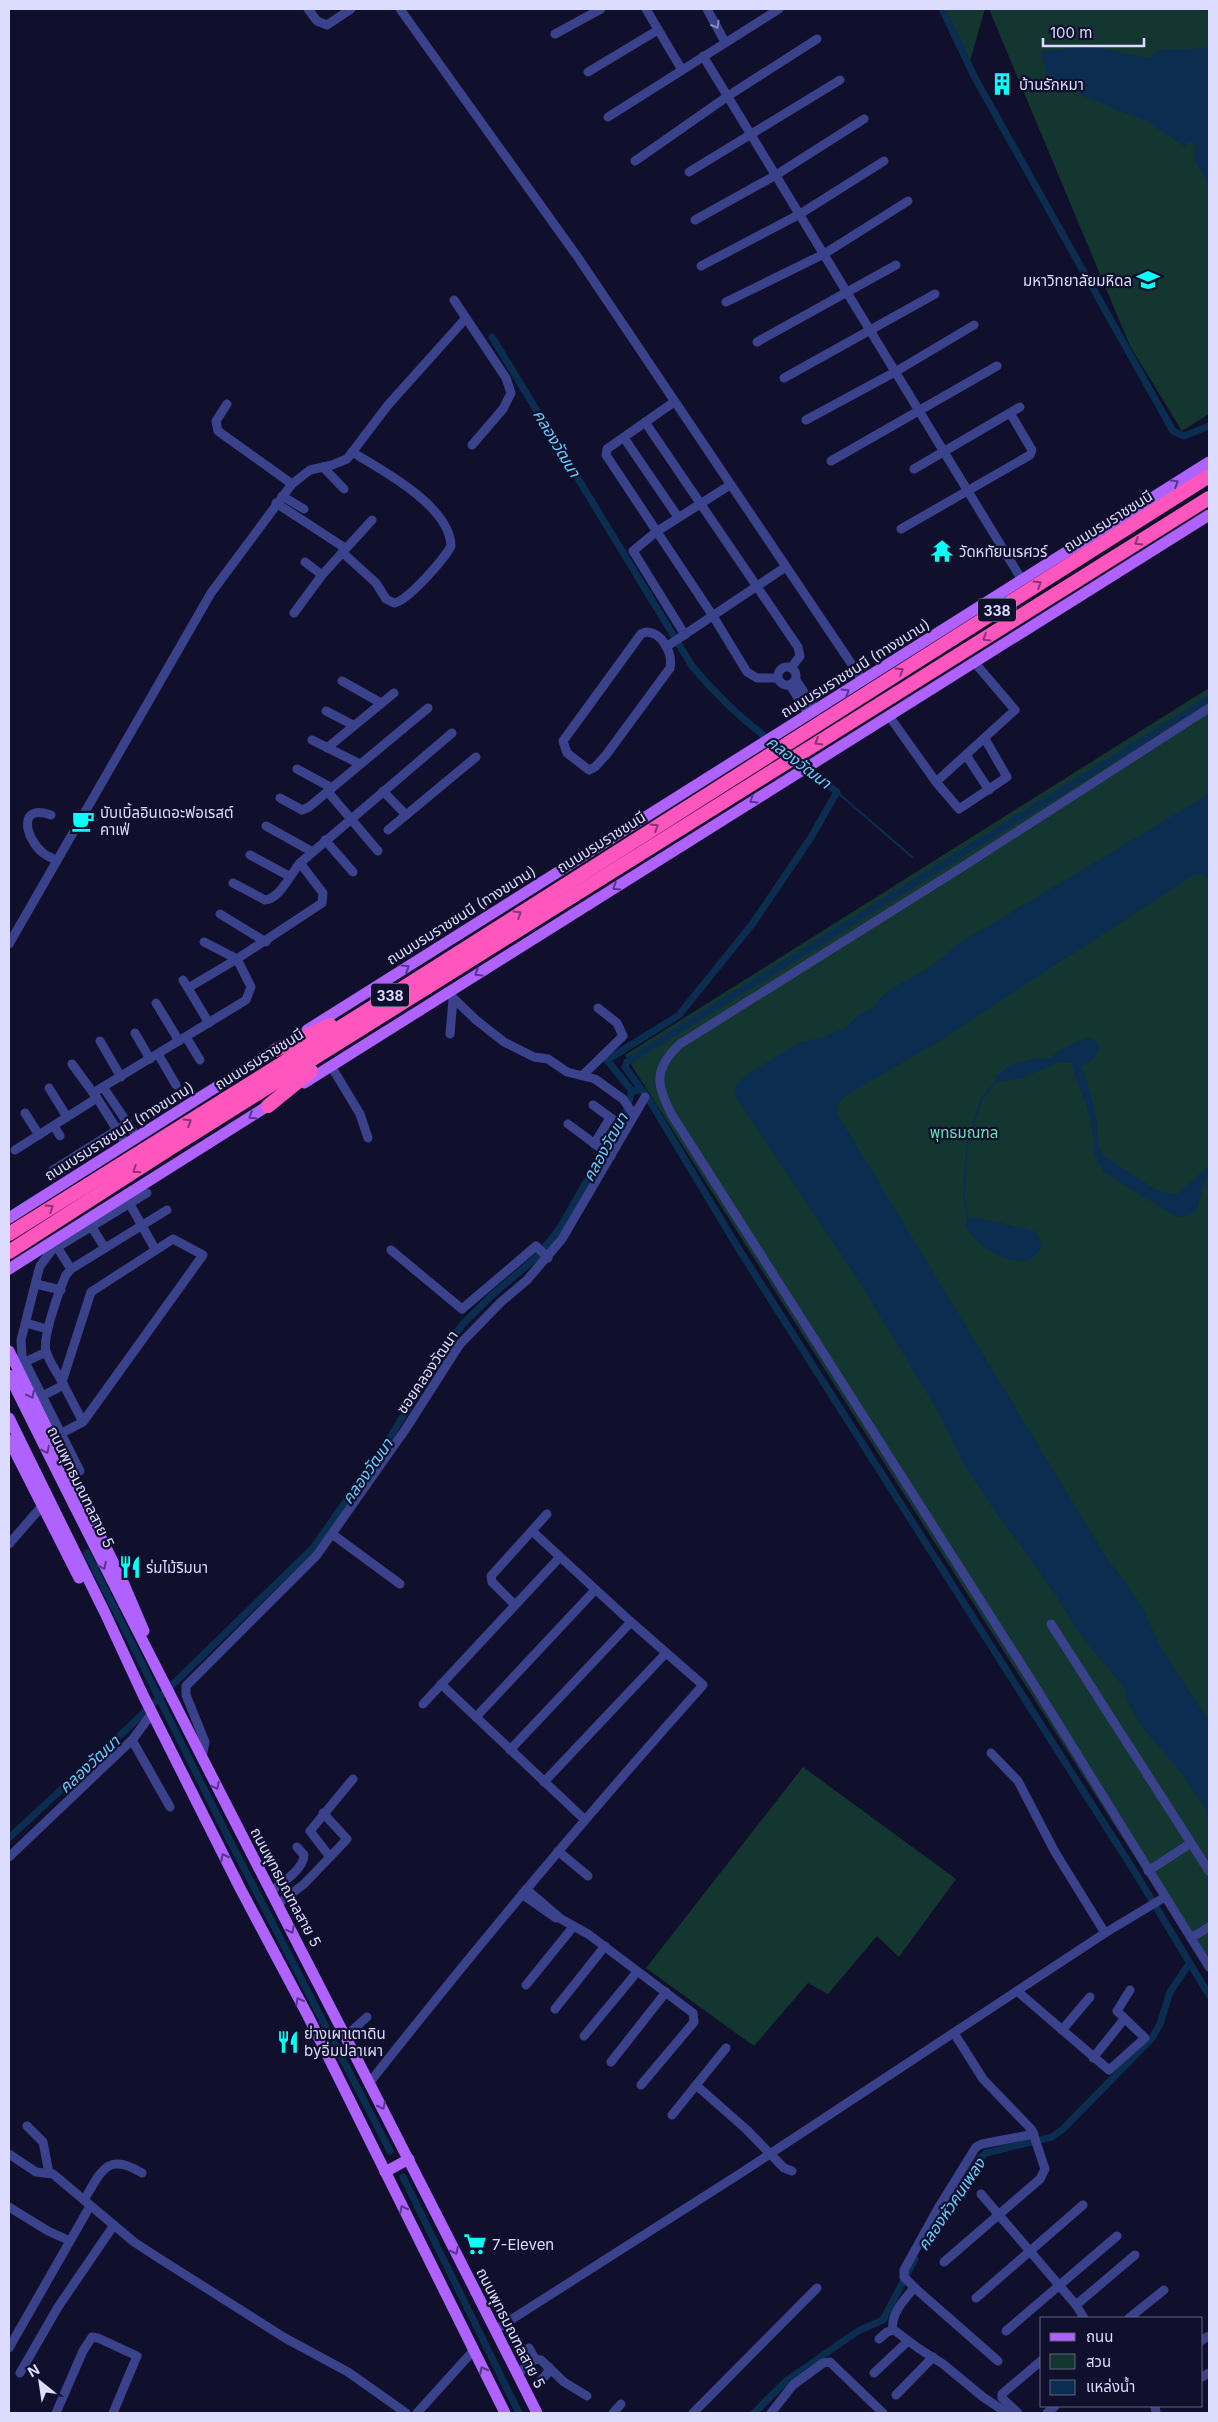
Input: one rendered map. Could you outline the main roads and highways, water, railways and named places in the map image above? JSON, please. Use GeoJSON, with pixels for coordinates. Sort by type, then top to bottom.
{"type":"FeatureCollection","features":[{"type":"Feature","properties":{"kind":"highway","name":"ถนนบรมราชชนนี"},"geometry":{"type":"LineString","coordinates":[[9,1252],[395,1000],[764,750],[1209,476]]}},
{"type":"Feature","properties":{"kind":"highway","name":"ถนนบรมราชชนนี"},"geometry":{"type":"LineString","coordinates":[[9,1234],[798,755],[1209,498]]}},
{"type":"Feature","properties":{"kind":"highway"},"geometry":{"type":"LineString","coordinates":[[276,1050],[395,1000]]}},
{"type":"Feature","properties":{"kind":"highway"},"geometry":{"type":"LineString","coordinates":[[268,1106],[395,1000]]}},
{"type":"Feature","properties":{"kind":"main road","name":"ถนนบรมราชชนนี (ทางขนาน)"},"geometry":{"type":"LineString","coordinates":[[780,740],[812,713],[1209,462]]}},
{"type":"Feature","properties":{"kind":"main road","name":"338"},"geometry":{"type":"LineString","coordinates":[[9,1269],[127,1200],[330,1066],[450,996],[794,774],[975,663],[1209,515]]}},
{"type":"Feature","properties":{"kind":"main road","name":"ถนนบรมราชชนนี (ทางขนาน)"},"geometry":{"type":"LineString","coordinates":[[9,1218],[276,1050],[764,750]]}},
{"type":"Feature","properties":{"kind":"main road"},"geometry":{"type":"LineString","coordinates":[[9,1275],[24,1260]]}},
{"type":"Feature","properties":{"kind":"main road"},"geometry":{"type":"LineString","coordinates":[[9,1352],[15,1367],[56,1436],[130,1599],[159,1673]]}},
{"type":"Feature","properties":{"kind":"main road","name":"ถนนพุทธมณฑลสาย 5"},"geometry":{"type":"LineString","coordinates":[[15,1367],[58,1475],[370,2082],[537,2413]]}},
{"type":"Feature","properties":{"kind":"main road"},"geometry":{"type":"LineString","coordinates":[[9,1418],[152,1714],[385,2172],[505,2413]]}},
{"type":"Feature","properties":{"kind":"main road"},"geometry":{"type":"LineString","coordinates":[[9,1440],[110,1638],[136,1680]]}},
{"type":"Feature","properties":{"kind":"main road"},"geometry":{"type":"LineString","coordinates":[[385,2172],[409,2159]]}},
{"type":"Feature","properties":{"kind":"water"},"geometry":{"type":"Polygon","coordinates":[[[1088,46],[1149,58],[1159,50],[1209,48],[1209,186],[1195,160],[1195,144],[1188,141],[1185,147],[1148,122],[1088,98],[1047,75],[1041,52],[1088,46]]]}},
{"type":"Feature","properties":{"kind":"water"},"geometry":{"type":"Polygon","coordinates":[[[1209,794],[1209,877],[1200,874],[1192,876],[936,1043],[847,1095],[839,1102],[836,1112],[1106,1557],[1140,1603],[1160,1646],[1209,1722],[1209,1822],[1204,1807],[1181,1772],[1142,1727],[1129,1704],[1124,1688],[1080,1634],[1056,1595],[990,1504],[963,1463],[939,1413],[859,1281],[736,1097],[734,1090],[737,1083],[746,1076],[797,1043],[824,1037],[843,1029],[862,1013],[873,1008],[879,999],[893,988],[926,970],[960,943],[1209,794]]]}},
{"type":"Feature","properties":{"kind":"water"},"geometry":{"type":"Polygon","coordinates":[[[1087,1037],[1099,1043],[1099,1051],[1092,1060],[1081,1066],[1092,1099],[1098,1142],[1103,1155],[1158,1191],[1177,1194],[1209,1166],[1209,1173],[1206,1176],[1196,1211],[1187,1216],[1176,1217],[1104,1172],[1095,1156],[1091,1120],[1071,1063],[1060,1062],[1022,1078],[999,1082],[995,1076],[1012,1064],[1037,1058],[1051,1058],[1060,1050],[1087,1037]]]}},
{"type":"Feature","properties":{"kind":"water"},"geometry":{"type":"Polygon","coordinates":[[[973,1217],[1029,1229],[1039,1237],[1041,1249],[1029,1261],[1019,1261],[1000,1256],[984,1247],[964,1225],[973,1217]]]}},
{"type":"Feature","properties":{"kind":"waterway"},"geometry":{"type":"LineString","coordinates":[[942,9],[975,78],[1173,431],[1184,436],[1209,426]]}},
{"type":"Feature","properties":{"kind":"waterway","name":"คลองวัฒนา"},"geometry":{"type":"LineString","coordinates":[[492,337],[692,666],[729,706],[771,741]]}},
{"type":"Feature","properties":{"kind":"waterway"},"geometry":{"type":"LineString","coordinates":[[642,1090],[625,1067],[627,1062],[1209,699]]}},
{"type":"Feature","properties":{"kind":"waterway","name":"คลองวัฒนา"},"geometry":{"type":"LineString","coordinates":[[9,1838],[130,1726],[313,1548],[386,1444],[443,1351],[463,1324],[491,1296],[539,1255],[560,1228],[626,1112],[632,1091],[607,1060],[679,1015],[753,923],[810,839],[837,792],[779,748]]}},
{"type":"Feature","properties":{"kind":"waterway"},"geometry":{"type":"LineString","coordinates":[[837,792],[912,857]]}},
{"type":"Feature","properties":{"kind":"waterway"},"geometry":{"type":"LineString","coordinates":[[968,1220],[964,1196],[967,1143],[982,1098],[998,1080]]}},
{"type":"Feature","properties":{"kind":"waterway"},"geometry":{"type":"LineString","coordinates":[[632,1091],[642,1090],[651,1103],[740,1251],[1138,1877],[1209,1995]]}},
{"type":"Feature","properties":{"kind":"waterway"},"geometry":{"type":"LineString","coordinates":[[87,1553],[228,1837],[390,2151]]}},
{"type":"Feature","properties":{"kind":"waterway","name":"คลองหัวคนเพลง"},"geometry":{"type":"LineString","coordinates":[[926,2238],[978,2160],[986,2153],[1052,2137],[1063,2129],[1152,2038],[1160,2024],[1170,1992],[1189,1964]]}},
{"type":"Feature","properties":{"kind":"waterway"},"geometry":{"type":"LineString","coordinates":[[403,2177],[519,2413]]}},
{"type":"Feature","properties":{"kind":"waterway","name":"คลองหัวคนเพลง"},"geometry":{"type":"LineString","coordinates":[[754,2413],[786,2381],[858,2331],[883,2320],[915,2259]]}},
{"type":"Feature","properties":{"kind":"place","name":"บ้านรักหมา"},"geometry":{"type":"Point","coordinates":[1002,84]}},
{"type":"Feature","properties":{"kind":"place","name":"มหาวิทยาลัยมหิดล"},"geometry":{"type":"Point","coordinates":[1148,280]}},
{"type":"Feature","properties":{"kind":"place","name":"วัดหทัยนเรศวร์"},"geometry":{"type":"Point","coordinates":[942,551]}},
{"type":"Feature","properties":{"kind":"place","name":"บับเบิ้ลอินเดอะฟอเรสต์ คาเฟ่"},"geometry":{"type":"Point","coordinates":[83,821]}},
{"type":"Feature","properties":{"kind":"place","name":"ร่มไม้ริมนา"},"geometry":{"type":"Point","coordinates":[130,1567]}},
{"type":"Feature","properties":{"kind":"place","name":"ย่างเผาเตาดิน byอิ่มปลาเผา"},"geometry":{"type":"Point","coordinates":[288,2042]}},
{"type":"Feature","properties":{"kind":"place","name":"7-Eleven"},"geometry":{"type":"Point","coordinates":[475,2244]}},
{"type":"Feature","properties":{"kind":"park label","name":"พุทธมณฑล"},"geometry":{"type":"Point","coordinates":[964,1132]}}]}
